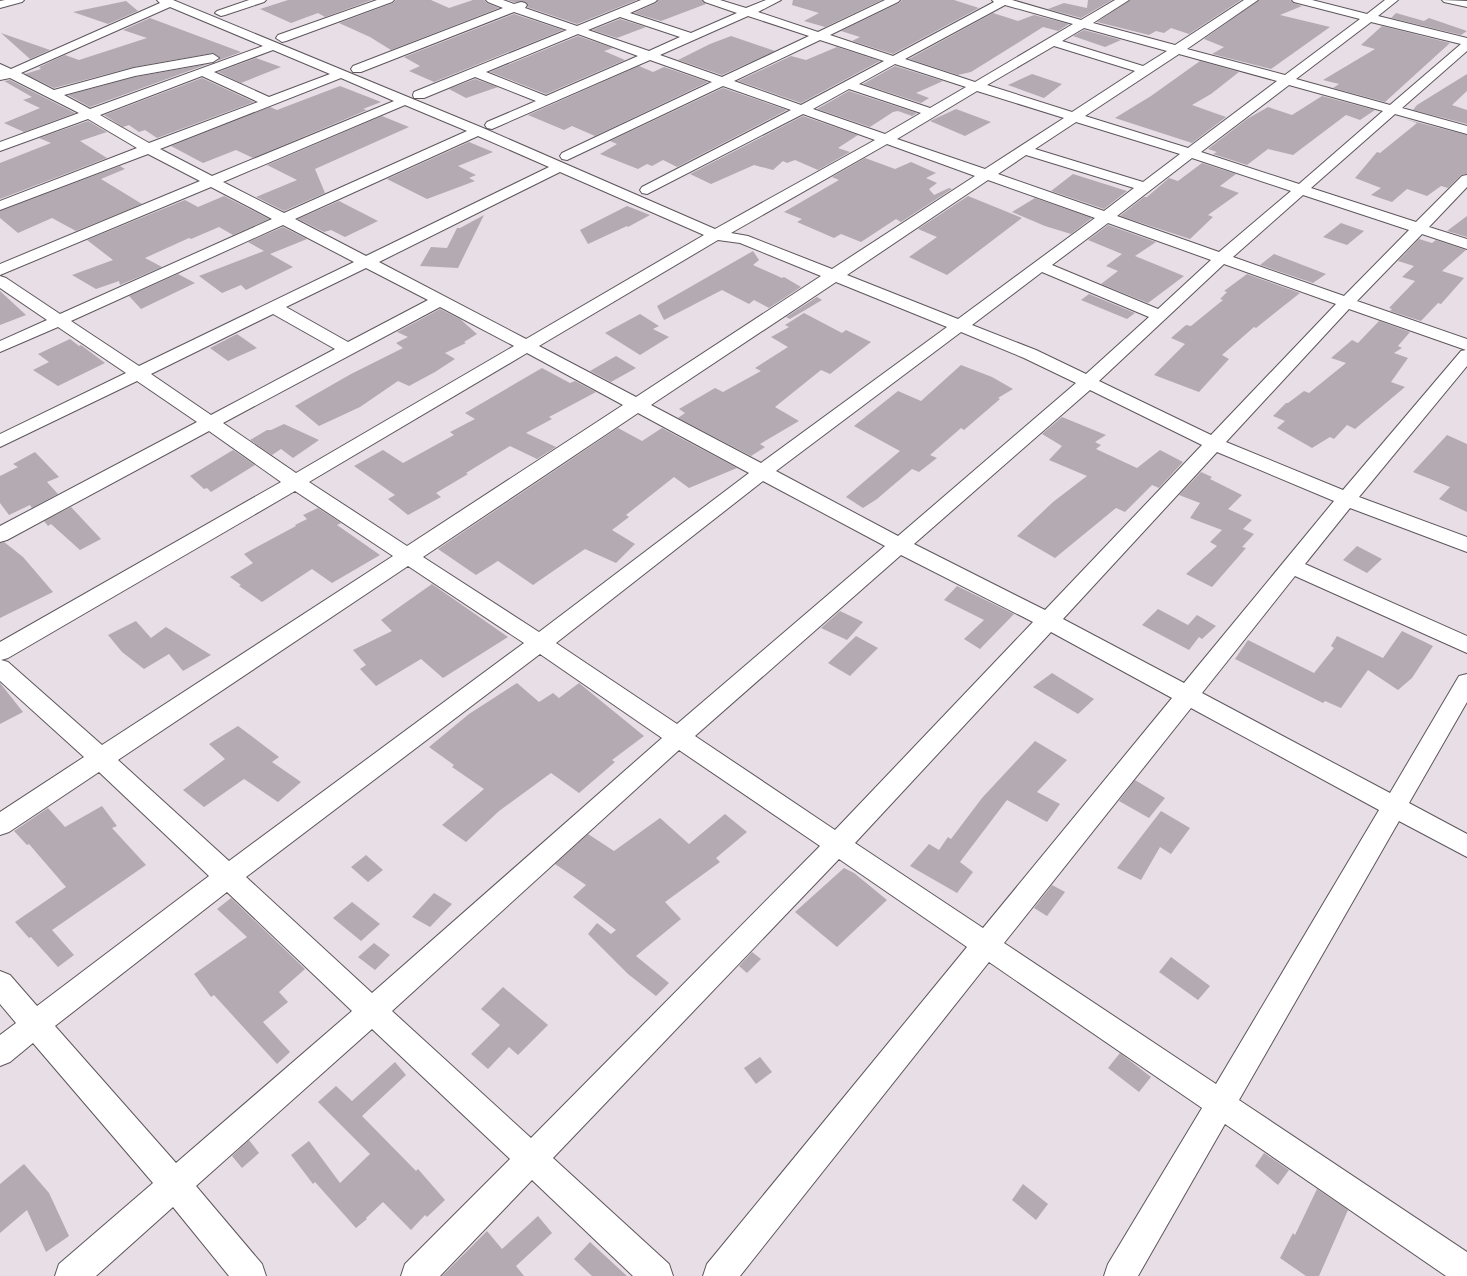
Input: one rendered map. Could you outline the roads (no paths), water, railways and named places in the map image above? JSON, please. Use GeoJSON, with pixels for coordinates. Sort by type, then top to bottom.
{"type":"FeatureCollection","features":[{"type":"Feature","properties":{"kind":"street"},"geometry":{"type":"LineString","coordinates":[[0,5],[18,0]]}},
{"type":"Feature","properties":{"kind":"street"},"geometry":{"type":"LineString","coordinates":[[189,0],[221,13],[341,74],[404,101],[478,131],[563,161],[581,162]]}},
{"type":"Feature","properties":{"kind":"street"},"geometry":{"type":"LineString","coordinates":[[221,13],[260,0]]}},
{"type":"Feature","properties":{"kind":"street"},"geometry":{"type":"LineString","coordinates":[[0,147],[254,53],[278,42],[388,0]]}},
{"type":"Feature","properties":{"kind":"street"},"geometry":{"type":"LineString","coordinates":[[492,0],[1467,345]]}},
{"type":"Feature","properties":{"kind":"street"},"geometry":{"type":"LineString","coordinates":[[357,69],[535,0]]}},
{"type":"Feature","properties":{"kind":"street"},"geometry":{"type":"LineString","coordinates":[[419,95],[651,0]]}},
{"type":"Feature","properties":{"kind":"street"},"geometry":{"type":"LineString","coordinates":[[709,0],[975,86],[1190,152],[1418,229],[1467,244]]}},
{"type":"Feature","properties":{"kind":"street"},"geometry":{"type":"LineString","coordinates":[[492,125],[775,0]]}},
{"type":"Feature","properties":{"kind":"street"},"geometry":{"type":"LineString","coordinates":[[0,441],[366,261],[721,82],[894,0]]}},
{"type":"Feature","properties":{"kind":"street"},"geometry":{"type":"LineString","coordinates":[[0,652],[527,347],[730,234],[885,139],[1123,0]]}},
{"type":"Feature","properties":{"kind":"street"},"geometry":{"type":"LineString","coordinates":[[0,825],[638,406],[833,275],[1026,151],[1252,0]]}},
{"type":"Feature","properties":{"kind":"street"},"geometry":{"type":"LineString","coordinates":[[1298,0],[1467,43]]}},
{"type":"Feature","properties":{"kind":"street"},"geometry":{"type":"LineString","coordinates":[[0,1052],[226,877],[540,643],[762,472],[1106,217],[1392,0]]}},
{"type":"Feature","properties":{"kind":"street"},"geometry":{"type":"LineString","coordinates":[[1448,0],[1467,4]]}},
{"type":"Feature","properties":{"kind":"street"},"geometry":{"type":"LineString","coordinates":[[4,73],[166,1],[357,69],[492,125],[563,161],[730,234],[1030,354],[1215,444],[1346,499],[1467,545]]}},
{"type":"Feature","properties":{"kind":"street"},"geometry":{"type":"LineString","coordinates":[[647,190],[849,85],[1002,1],[1467,130]]}},
{"type":"Feature","properties":{"kind":"street"},"geometry":{"type":"LineString","coordinates":[[866,2],[880,6]]}},
{"type":"Feature","properties":{"kind":"street"},"geometry":{"type":"LineString","coordinates":[[619,13],[691,37]]}},
{"type":"Feature","properties":{"kind":"street"},"geometry":{"type":"LineString","coordinates":[[1051,41],[1147,71]]}},
{"type":"Feature","properties":{"kind":"street"},"geometry":{"type":"LineString","coordinates":[[71,1276],[371,1012],[678,738],[1088,382],[1222,258],[1467,43]]}},
{"type":"Feature","properties":{"kind":"street"},"geometry":{"type":"LineString","coordinates":[[53,94],[134,72],[198,60],[254,53]]}},
{"type":"Feature","properties":{"kind":"street"},"geometry":{"type":"LineString","coordinates":[[203,72],[269,102]]}},
{"type":"Feature","properties":{"kind":"street"},"geometry":{"type":"LineString","coordinates":[[475,72],[546,101]]}},
{"type":"Feature","properties":{"kind":"street"},"geometry":{"type":"LineString","coordinates":[[4,73],[53,94],[89,113],[149,149],[440,300],[899,545],[1047,620],[1467,846]]}},
{"type":"Feature","properties":{"kind":"street"},"geometry":{"type":"LineString","coordinates":[[0,206],[341,74]]}},
{"type":"Feature","properties":{"kind":"street"},"geometry":{"type":"LineString","coordinates":[[849,85],[932,112]]}},
{"type":"Feature","properties":{"kind":"street"},"geometry":{"type":"LineString","coordinates":[[0,270],[404,101]]}},
{"type":"Feature","properties":{"kind":"street"},"geometry":{"type":"LineString","coordinates":[[0,347],[284,220],[478,131]]}},
{"type":"Feature","properties":{"kind":"street"},"geometry":{"type":"LineString","coordinates":[[1026,151],[1144,187]]}},
{"type":"Feature","properties":{"kind":"street"},"geometry":{"type":"LineString","coordinates":[[417,1276],[837,845],[1346,303],[1467,179]]}},
{"type":"Feature","properties":{"kind":"street"},"geometry":{"type":"LineString","coordinates":[[632,184],[661,196]]}},
{"type":"Feature","properties":{"kind":"street"},"geometry":{"type":"LineString","coordinates":[[689,209],[730,234]]}},
{"type":"Feature","properties":{"kind":"street"},"geometry":{"type":"LineString","coordinates":[[1040,266],[1159,315]]}},
{"type":"Feature","properties":{"kind":"street"},"geometry":{"type":"LineString","coordinates":[[0,281],[138,373],[295,482],[540,643],[678,738],[986,944],[1467,1271]]}},
{"type":"Feature","properties":{"kind":"street"},"geometry":{"type":"LineString","coordinates":[[0,534],[440,300]]}},
{"type":"Feature","properties":{"kind":"street"},"geometry":{"type":"LineString","coordinates":[[273,307],[348,349]]}},
{"type":"Feature","properties":{"kind":"street"},"geometry":{"type":"LineString","coordinates":[[719,1276],[1346,499],[1467,354]]}},
{"type":"Feature","properties":{"kind":"street"},"geometry":{"type":"LineString","coordinates":[[1292,566],[1467,645]]}},
{"type":"Feature","properties":{"kind":"street"},"geometry":{"type":"LineString","coordinates":[[0,668],[100,758],[530,1160],[657,1276]]}},
{"type":"Feature","properties":{"kind":"street"},"geometry":{"type":"LineString","coordinates":[[1120,1276],[1467,682]]}},
{"type":"Feature","properties":{"kind":"street"},"geometry":{"type":"LineString","coordinates":[[0,984],[175,1185],[250,1276]]}}]}
